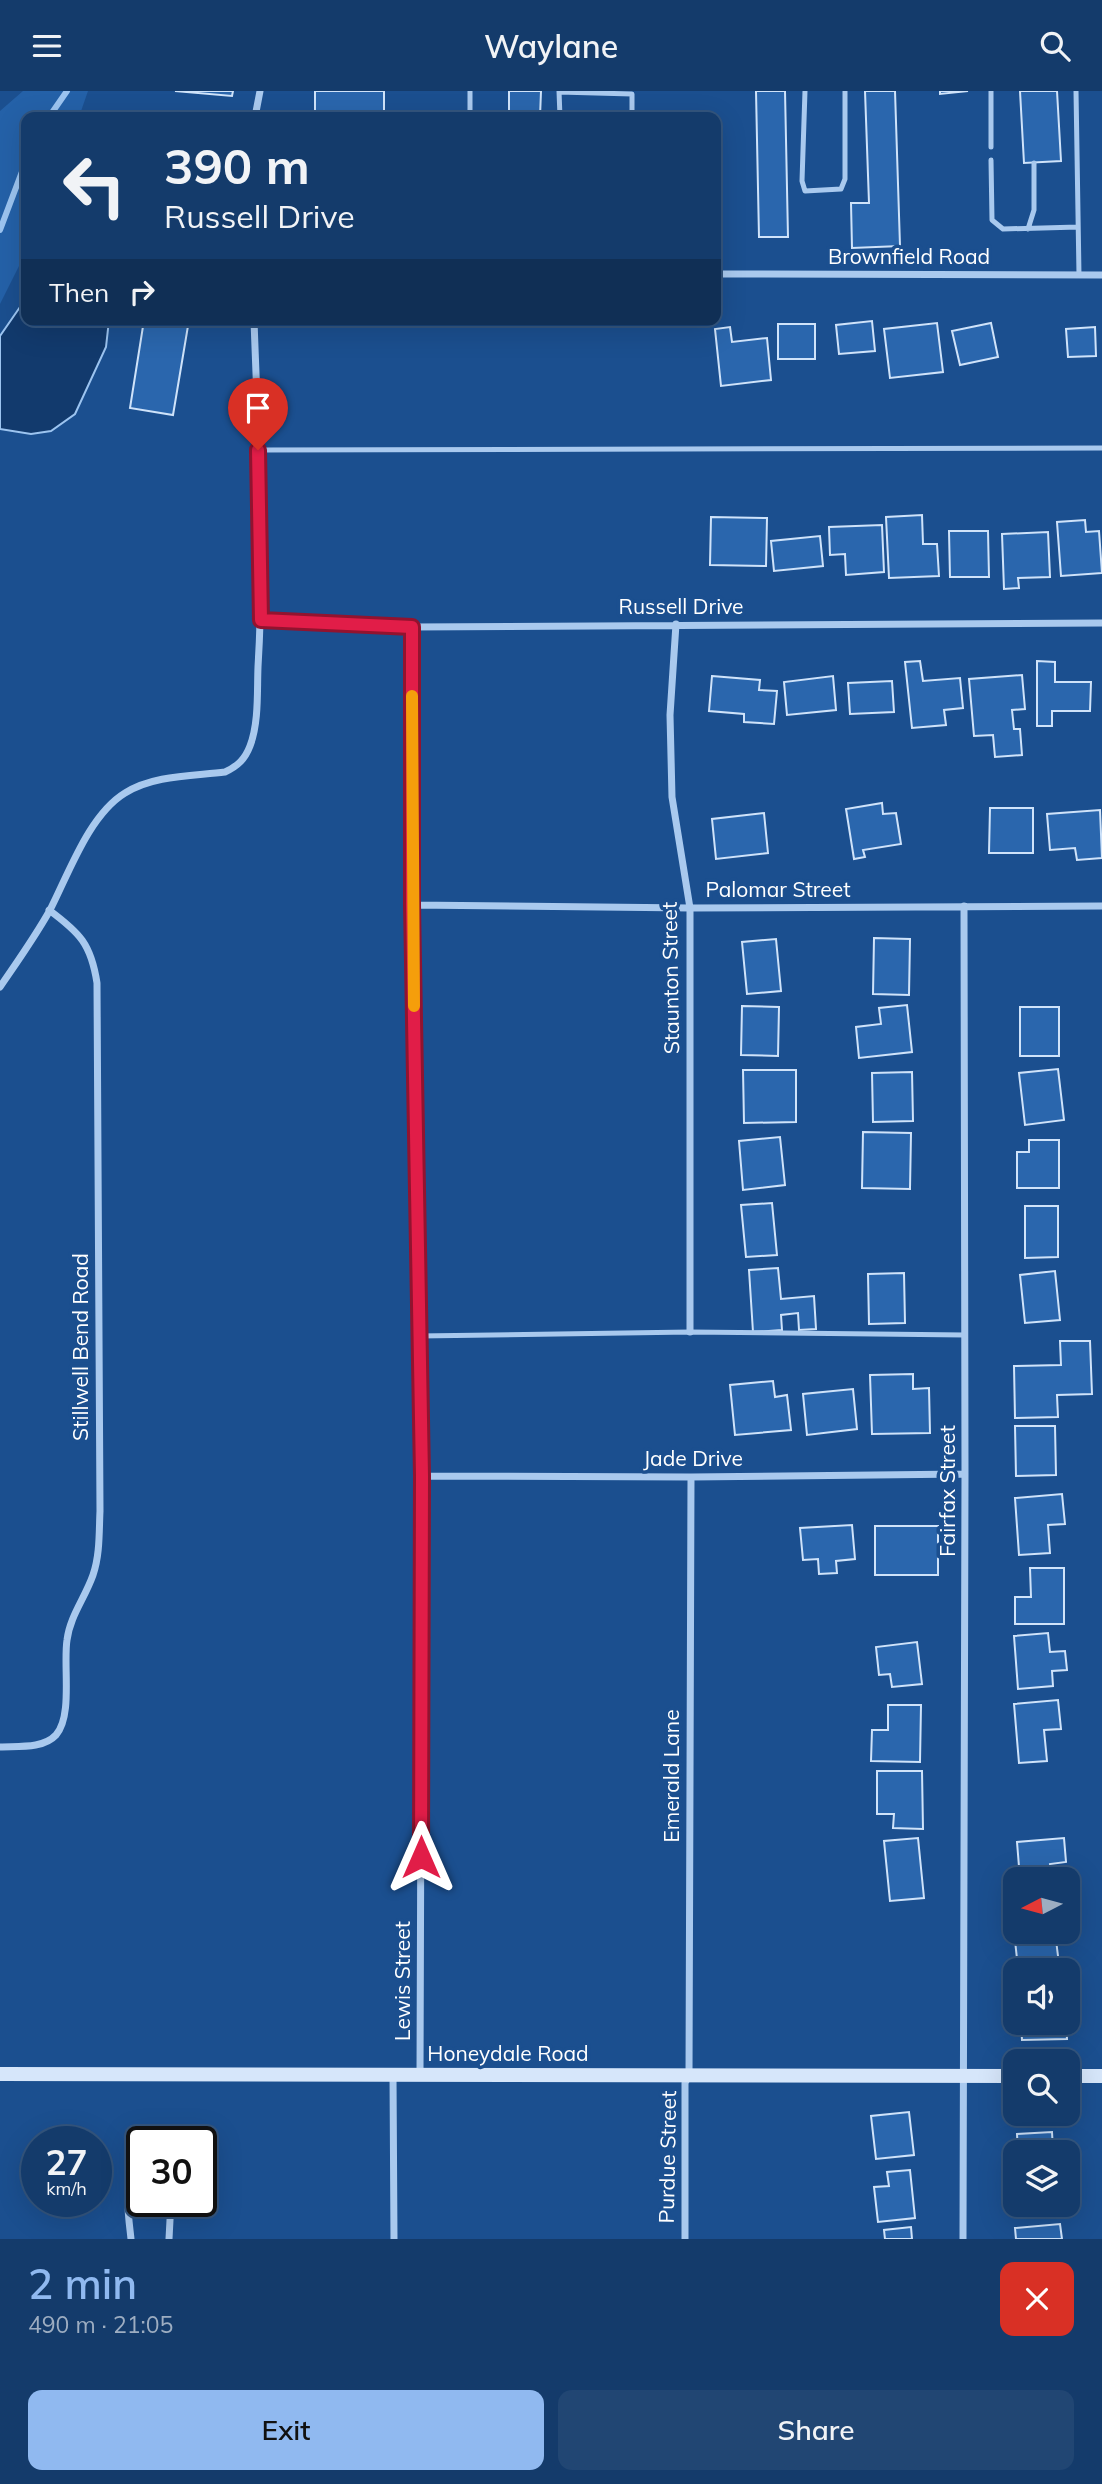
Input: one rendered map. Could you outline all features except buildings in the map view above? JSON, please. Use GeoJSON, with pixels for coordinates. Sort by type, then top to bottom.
{"type":"FeatureCollection","features":[{"type":"Feature","properties":{"kind":"street"},"geometry":{"type":"LineString","coordinates":[[256,112],[260,91]]}},
{"type":"Feature","properties":{"kind":"street","name":"Brownfield Road"},"geometry":{"type":"LineString","coordinates":[[721,274],[1102,275]]}},
{"type":"Feature","properties":{"kind":"street"},"geometry":{"type":"LineString","coordinates":[[0,988],[49,910],[92,829],[107,809],[124,793],[145,783],[225,772],[236,767],[251,744],[255,727],[261,620],[254,326]]}},
{"type":"Feature","properties":{"kind":"street","name":"Russell Drive"},"geometry":{"type":"LineString","coordinates":[[261,620],[412,627],[1102,623]]}},
{"type":"Feature","properties":{"kind":"street","name":"Staunton Street"},"geometry":{"type":"LineString","coordinates":[[676,624],[670,715],[672,797],[690,908],[690,1332]]}},
{"type":"Feature","properties":{"kind":"street","name":"Lewis Street"},"geometry":{"type":"LineString","coordinates":[[412,627],[412,905],[422,1476],[420,2075]]}},
{"type":"Feature","properties":{"kind":"street","name":"Palomar Street"},"geometry":{"type":"LineString","coordinates":[[412,905],[690,908],[1102,907]]}},
{"type":"Feature","properties":{"kind":"street","name":"Fairfax Street"},"geometry":{"type":"LineString","coordinates":[[963,2239],[964,906]]}},
{"type":"Feature","properties":{"kind":"street","name":"Stillwell Bend Road"},"geometry":{"type":"LineString","coordinates":[[0,1747],[44,1744],[62,1727],[66,1706],[66,1640],[74,1614],[93,1576],[100,1511],[97,983],[86,944],[75,929],[49,910]]}},
{"type":"Feature","properties":{"kind":"street","name":"Jade Drive"},"geometry":{"type":"LineString","coordinates":[[422,1476],[965,1474]]}},
{"type":"Feature","properties":{"kind":"street","name":"Emerald Lane"},"geometry":{"type":"LineString","coordinates":[[689,2075],[691,1477]]}},
{"type":"Feature","properties":{"kind":"street","name":"Honeydale Road"},"geometry":{"type":"LineString","coordinates":[[0,2074],[1003,2076]]}},
{"type":"Feature","properties":{"kind":"street"},"geometry":{"type":"LineString","coordinates":[[393,2075],[394,2239]]}},
{"type":"Feature","properties":{"kind":"street","name":"Purdue Street"},"geometry":{"type":"LineString","coordinates":[[685,2239],[685,2083],[689,2075]]}},
{"type":"Feature","properties":{"kind":"street"},"geometry":{"type":"LineString","coordinates":[[1080,2076],[1102,2077]]}},
{"type":"Feature","properties":{"kind":"street"},"geometry":{"type":"LineString","coordinates":[[131,2217],[131,2239]]}},
{"type":"Feature","properties":{"kind":"street"},"geometry":{"type":"LineString","coordinates":[[169,2239],[170,2217]]}},
{"type":"Feature","properties":{"kind":"lane"},"geometry":{"type":"LineString","coordinates":[[470,91],[470,112]]}},
{"type":"Feature","properties":{"kind":"lane"},"geometry":{"type":"LineString","coordinates":[[805,91],[802,181],[805,191],[841,189],[845,179],[845,91]]}},
{"type":"Feature","properties":{"kind":"lane"},"geometry":{"type":"LineString","coordinates":[[991,91],[991,147]]}},
{"type":"Feature","properties":{"kind":"lane"},"geometry":{"type":"LineString","coordinates":[[1076,91],[1079,275]]}},
{"type":"Feature","properties":{"kind":"lane"},"geometry":{"type":"LineString","coordinates":[[560,112],[559,92],[632,94],[632,112]]}},
{"type":"Feature","properties":{"kind":"lane"},"geometry":{"type":"LineString","coordinates":[[991,160],[992,220],[1003,229],[1078,227]]}},
{"type":"Feature","properties":{"kind":"lane"},"geometry":{"type":"LineString","coordinates":[[1028,229],[1034,209],[1034,163]]}},
{"type":"Feature","properties":{"kind":"lane"},"geometry":{"type":"LineString","coordinates":[[258,450],[1102,447]]}},
{"type":"Feature","properties":{"kind":"lane"},"geometry":{"type":"LineString","coordinates":[[419,1336],[690,1332],[965,1335]]}},
{"type":"Feature","properties":{"kind":"shaded area"},"geometry":{"type":"Polygon","coordinates":[[[23,91],[88,91],[81,112],[21,112],[21,262],[0,304],[0,111],[23,91]]]}},
{"type":"Feature","properties":{"kind":"shaded area"},"geometry":{"type":"Polygon","coordinates":[[[20,307],[21,326],[108,326],[106,347],[75,414],[51,431],[31,434],[0,429],[0,336],[20,307]]]}},
{"type":"Feature","properties":{"kind":"waterway"},"geometry":{"type":"LineString","coordinates":[[52,112],[67,91]]}},
{"type":"Feature","properties":{"kind":"waterway"},"geometry":{"type":"LineString","coordinates":[[0,230],[21,174]]}},
{"type":"Feature","properties":{"kind":"slow traffic"},"geometry":{"type":"LineString","coordinates":[[412,696],[414,1006]]}},
{"type":"Feature","properties":{"kind":"route"},"geometry":{"type":"LineString","coordinates":[[258,450],[261,620],[412,627],[412,905],[422,1476],[421,1857]]}}]}
